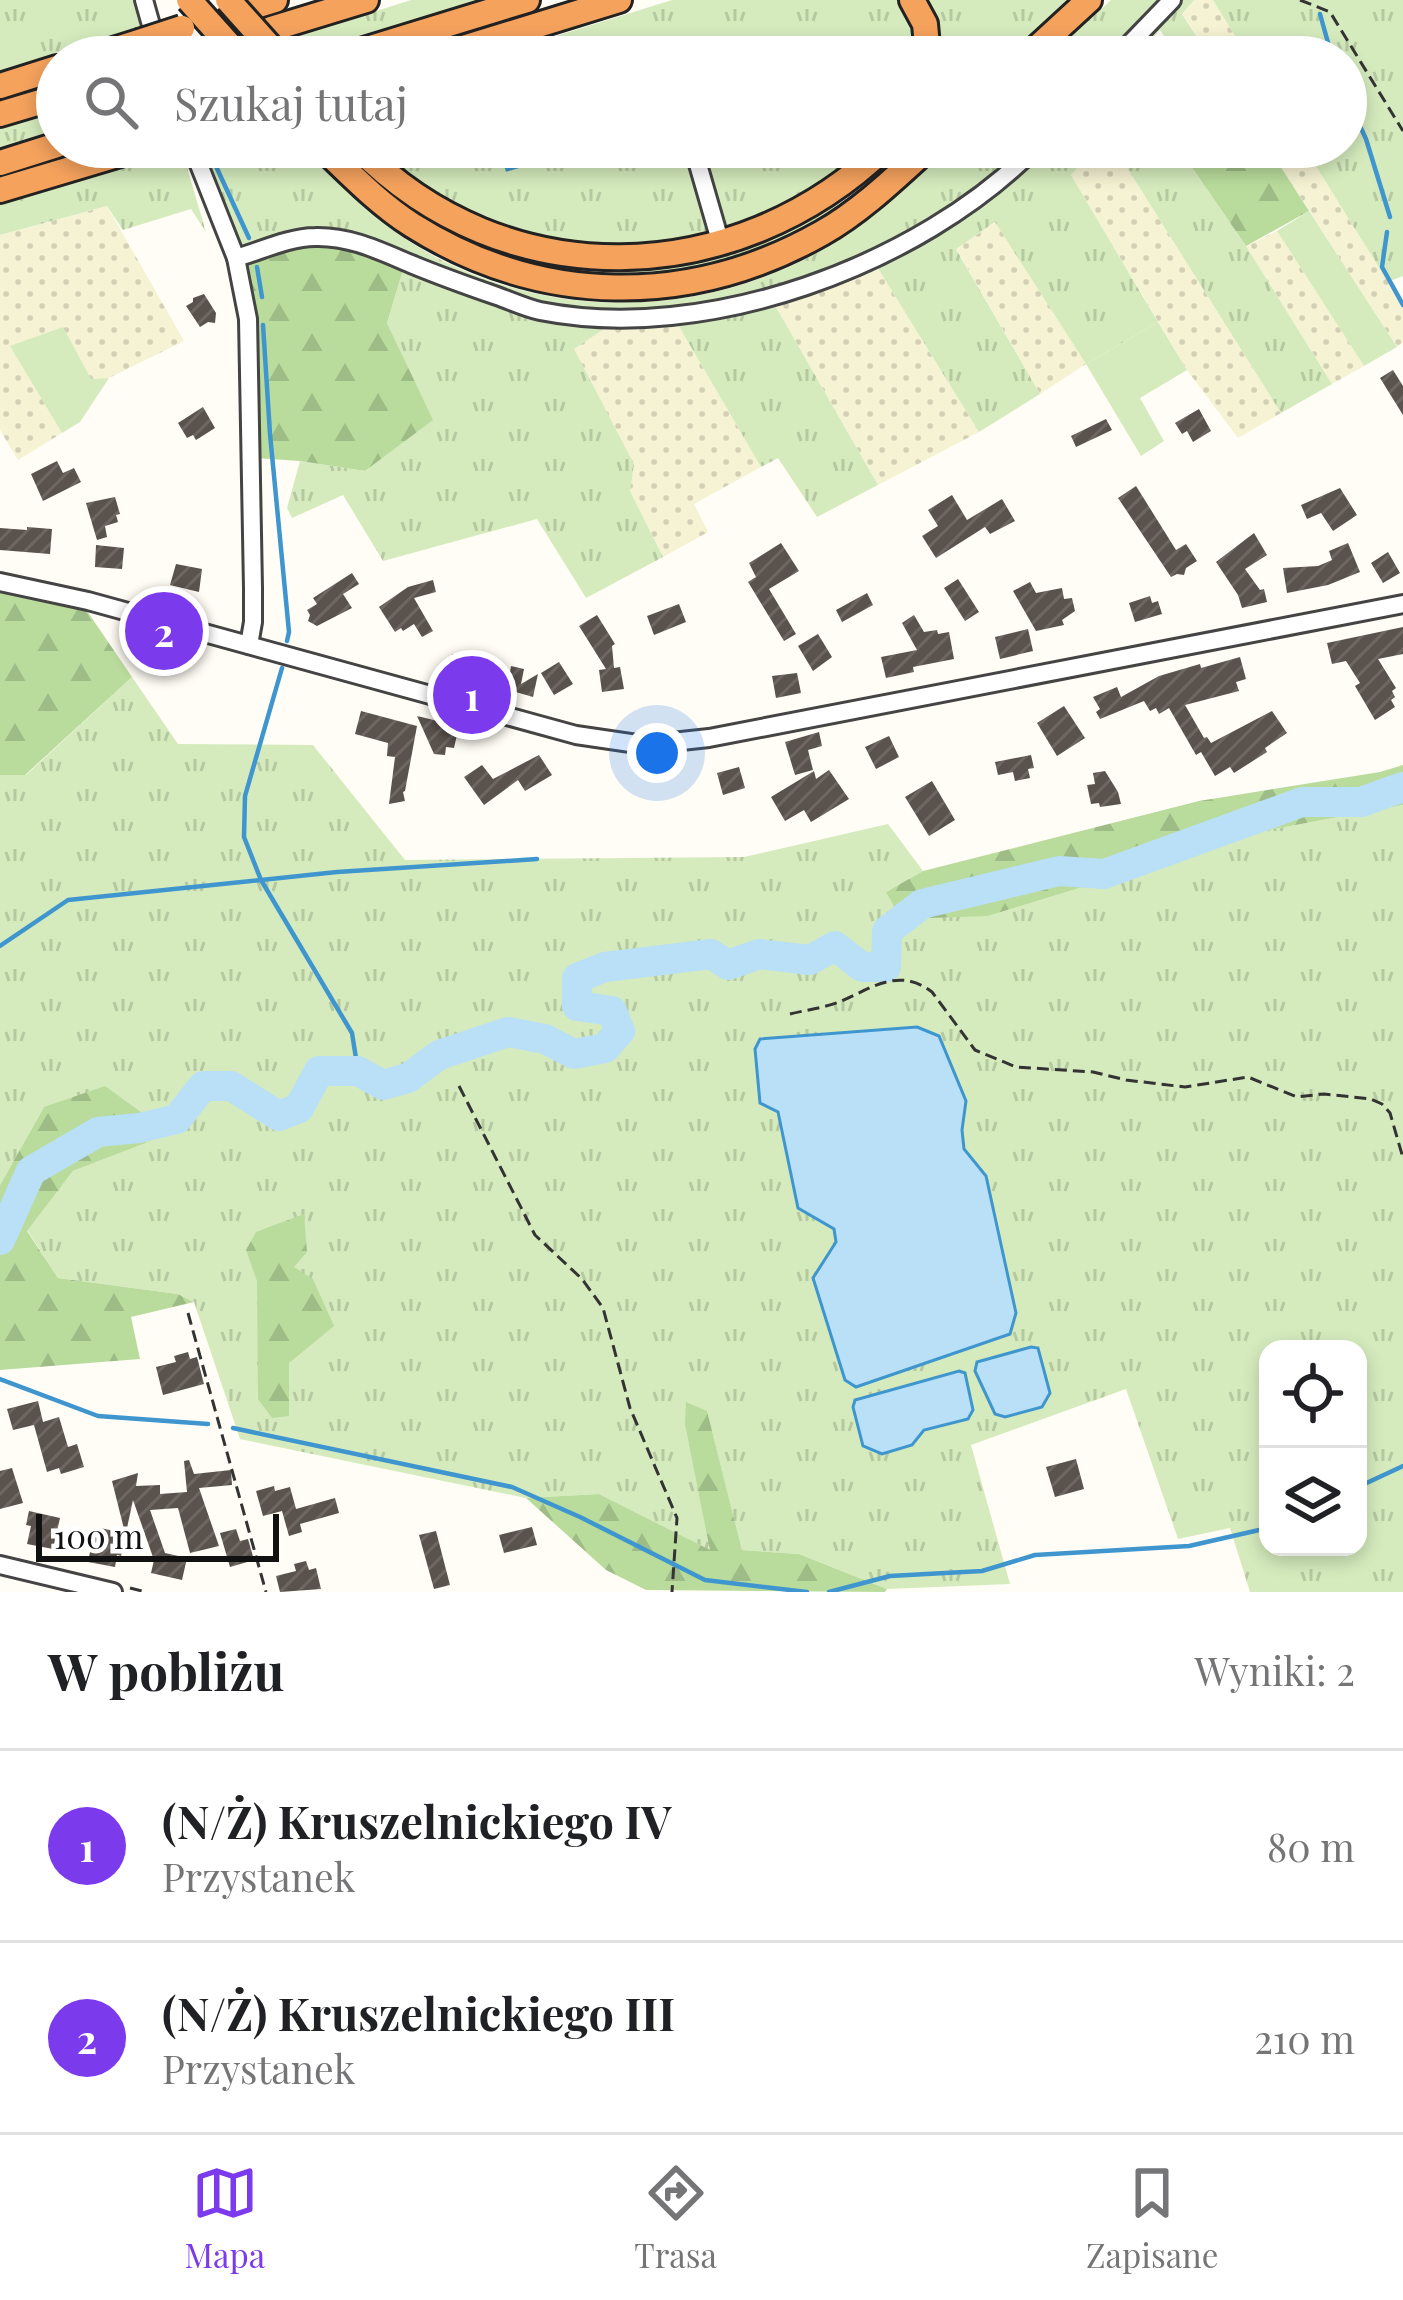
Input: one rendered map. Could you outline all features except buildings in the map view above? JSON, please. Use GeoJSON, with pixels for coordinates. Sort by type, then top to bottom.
{"type":"FeatureCollection","features":[{"type":"Feature","properties":{"kind":"highway"},"geometry":{"type":"LineString","coordinates":[[272,29],[366,0]]}},
{"type":"Feature","properties":{"kind":"highway"},"geometry":{"type":"LineString","coordinates":[[410,36],[527,0]]}},
{"type":"Feature","properties":{"kind":"highway"},"geometry":{"type":"LineString","coordinates":[[502,36],[619,0]]}},
{"type":"Feature","properties":{"kind":"highway"},"geometry":{"type":"LineString","coordinates":[[912,0],[926,36]]}},
{"type":"Feature","properties":{"kind":"highway"},"geometry":{"type":"LineString","coordinates":[[1050,36],[1090,0]]}},
{"type":"Feature","properties":{"kind":"highway"},"geometry":{"type":"LineString","coordinates":[[252,2],[269,36]]}},
{"type":"Feature","properties":{"kind":"highway"},"geometry":{"type":"LineString","coordinates":[[138,36],[188,18]]}},
{"type":"Feature","properties":{"kind":"highway"},"geometry":{"type":"LineString","coordinates":[[0,86],[36,75]]}},
{"type":"Feature","properties":{"kind":"highway"},"geometry":{"type":"LineString","coordinates":[[0,115],[36,104]]}},
{"type":"Feature","properties":{"kind":"highway"},"geometry":{"type":"LineString","coordinates":[[0,163],[36,152]]}},
{"type":"Feature","properties":{"kind":"highway"},"geometry":{"type":"LineString","coordinates":[[0,190],[74,168]]}},
{"type":"Feature","properties":{"kind":"highway"},"geometry":{"type":"LineString","coordinates":[[344,168],[408,223],[446,245],[533,279],[609,288],[702,281],[768,259],[823,233],[905,168]]}},
{"type":"Feature","properties":{"kind":"highway"},"geometry":{"type":"LineString","coordinates":[[380,168],[418,199],[498,239],[544,251],[639,258],[721,244],[771,226],[861,168]]}},
{"type":"Feature","properties":{"kind":"street"},"geometry":{"type":"LineString","coordinates":[[144,0],[145,33]]}},
{"type":"Feature","properties":{"kind":"street"},"geometry":{"type":"LineString","coordinates":[[1137,36],[1172,0]]}},
{"type":"Feature","properties":{"kind":"street"},"geometry":{"type":"LineString","coordinates":[[200,168],[236,258],[248,319],[253,587],[249,645]]}},
{"type":"Feature","properties":{"kind":"street"},"geometry":{"type":"LineString","coordinates":[[699,168],[721,244]]}},
{"type":"Feature","properties":{"kind":"street"},"geometry":{"type":"LineString","coordinates":[[236,258],[312,236],[357,241],[538,311],[656,317],[716,310],[810,285],[889,251],[952,214],[1014,168]]}},
{"type":"Feature","properties":{"kind":"street"},"geometry":{"type":"LineString","coordinates":[[0,582],[76,597],[576,735],[644,746],[730,734],[1403,604]]}},
{"type":"Feature","properties":{"kind":"street"},"geometry":{"type":"LineString","coordinates":[[0,1565],[112,1592]]}},
{"type":"Feature","properties":{"kind":"path"},"geometry":{"type":"LineString","coordinates":[[1300,0],[1330,12],[1345,36]]}},
{"type":"Feature","properties":{"kind":"path"},"geometry":{"type":"LineString","coordinates":[[1367,72],[1403,130]]}},
{"type":"Feature","properties":{"kind":"path"},"geometry":{"type":"LineString","coordinates":[[790,1014],[834,1004],[880,982],[911,982],[932,992],[976,1050],[988,1058],[1016,1067],[1094,1072],[1185,1088],[1248,1077],[1298,1097],[1324,1094],[1371,1099],[1390,1113],[1403,1158]]}},
{"type":"Feature","properties":{"kind":"path"},"geometry":{"type":"LineString","coordinates":[[459,1086],[535,1235],[583,1279],[603,1308],[630,1408],[676,1518],[672,1592]]}},
{"type":"Feature","properties":{"kind":"path"},"geometry":{"type":"LineString","coordinates":[[188,1313],[266,1592]]}},
{"type":"Feature","properties":{"kind":"shaded area"},"geometry":{"type":"Polygon","coordinates":[[[1194,0],[1213,0],[1235,36],[1197,36],[1182,13],[1194,0]]]}},
{"type":"Feature","properties":{"kind":"shaded area"},"geometry":{"type":"Polygon","coordinates":[[[1077,168],[1127,168],[1281,413],[1238,438],[1187,370],[1071,175],[1077,168]]]}},
{"type":"Feature","properties":{"kind":"shaded area"},"geometry":{"type":"Polygon","coordinates":[[[1282,168],[1317,168],[1403,306],[1403,343],[1397,347],[1282,168]]]}},
{"type":"Feature","properties":{"kind":"shaded area"},"geometry":{"type":"Polygon","coordinates":[[[107,206],[184,341],[109,378],[91,379],[11,345],[62,433],[18,460],[0,430],[0,235],[107,206]]]}},
{"type":"Feature","properties":{"kind":"shaded area"},"geometry":{"type":"Polygon","coordinates":[[[996,222],[1086,364],[1040,394],[956,248],[996,222]]]}},
{"type":"Feature","properties":{"kind":"shaded area"},"geometry":{"type":"Polygon","coordinates":[[[1277,231],[1364,366],[1332,384],[1246,246],[1277,231]]]}},
{"type":"Feature","properties":{"kind":"shaded area"},"geometry":{"type":"Polygon","coordinates":[[[874,262],[979,432],[878,485],[772,300],[874,262]]]}},
{"type":"Feature","properties":{"kind":"shaded area"},"geometry":{"type":"Polygon","coordinates":[[[677,323],[761,467],[694,504],[708,532],[663,557],[630,491],[573,349],[610,325],[677,323]]]}},
{"type":"Feature","properties":{"kind":"green space"},"geometry":{"type":"Polygon","coordinates":[[[0,0],[134,0],[142,28],[118,36],[36,36],[36,66],[0,77],[0,0]]]}},
{"type":"Feature","properties":{"kind":"green space"},"geometry":{"type":"Polygon","coordinates":[[[411,0],[492,0],[376,36],[298,36],[411,0]]]}},
{"type":"Feature","properties":{"kind":"green space"},"geometry":{"type":"Polygon","coordinates":[[[672,0],[904,0],[911,10],[915,36],[556,36],[672,0]]]}},
{"type":"Feature","properties":{"kind":"green space"},"geometry":{"type":"Polygon","coordinates":[[[926,0],[1070,0],[1030,36],[936,36],[926,0]]]}},
{"type":"Feature","properties":{"kind":"green space"},"geometry":{"type":"Polygon","coordinates":[[[1111,0],[1162,0],[1129,36],[1072,36],[1111,0]]]}},
{"type":"Feature","properties":{"kind":"green space"},"geometry":{"type":"Polygon","coordinates":[[[1180,0],[1194,0],[1182,14],[1196,36],[1164,36],[1160,30],[1145,36],[1180,0]]]}},
{"type":"Feature","properties":{"kind":"green space"},"geometry":{"type":"Polygon","coordinates":[[[1213,0],[1403,0],[1403,276],[1388,282],[1317,168],[1367,168],[1367,36],[1235,36],[1213,0]]]}},
{"type":"Feature","properties":{"kind":"green space"},"geometry":{"type":"Polygon","coordinates":[[[36,114],[36,141],[0,152],[0,125],[36,114]]]}},
{"type":"Feature","properties":{"kind":"green space"},"geometry":{"type":"Polygon","coordinates":[[[102,168],[187,168],[206,232],[191,209],[123,230],[107,206],[0,235],[0,200],[102,168]]]}},
{"type":"Feature","properties":{"kind":"green space"},"geometry":{"type":"Polygon","coordinates":[[[209,168],[323,168],[404,238],[452,265],[557,298],[666,300],[720,291],[772,274],[822,250],[857,228],[927,168],[1003,168],[950,210],[876,251],[814,277],[699,308],[627,313],[533,303],[391,246],[356,237],[238,244],[209,168]]]}},
{"type":"Feature","properties":{"kind":"green space"},"geometry":{"type":"Polygon","coordinates":[[[364,168],[379,168],[471,234],[693,259],[858,168],[884,168],[827,212],[773,243],[686,268],[642,272],[597,272],[510,255],[427,218],[364,168]]]}},
{"type":"Feature","properties":{"kind":"green space"},"geometry":{"type":"Polygon","coordinates":[[[398,168],[843,168],[757,223],[722,235],[645,247],[564,243],[526,235],[455,207],[398,168]]]}},
{"type":"Feature","properties":{"kind":"green space"},"geometry":{"type":"Polygon","coordinates":[[[1023,168],[1077,168],[1071,175],[1158,322],[1086,364],[995,222],[956,249],[1040,394],[979,432],[874,262],[1023,168]]]}},
{"type":"Feature","properties":{"kind":"green space"},"geometry":{"type":"Polygon","coordinates":[[[1127,168],[1192,168],[1246,246],[1332,384],[1281,413],[1127,168]]]}},
{"type":"Feature","properties":{"kind":"green space"},"geometry":{"type":"Polygon","coordinates":[[[1192,168],[1281,168],[1309,211],[1246,246],[1192,168]]]}},
{"type":"Feature","properties":{"kind":"green space"},"geometry":{"type":"Polygon","coordinates":[[[1309,211],[1397,347],[1364,366],[1277,231],[1309,211]]]}},
{"type":"Feature","properties":{"kind":"green space"},"geometry":{"type":"Polygon","coordinates":[[[314,243],[355,248],[403,270],[387,323],[433,420],[365,471],[256,458],[256,309],[245,263],[314,243]]]}},
{"type":"Feature","properties":{"kind":"green space"},"geometry":{"type":"Polygon","coordinates":[[[403,270],[531,317],[610,325],[574,349],[634,464],[630,491],[663,557],[586,598],[537,519],[383,561],[343,495],[292,518],[287,508],[300,461],[365,471],[432,420],[387,323],[403,270]]]}},
{"type":"Feature","properties":{"kind":"green space"},"geometry":{"type":"Polygon","coordinates":[[[772,300],[878,485],[817,517],[778,458],[761,467],[677,323],[772,300]]]}},
{"type":"Feature","properties":{"kind":"green space"},"geometry":{"type":"Polygon","coordinates":[[[1158,322],[1187,370],[1140,398],[1164,441],[1141,456],[1086,364],[1158,322]]]}},
{"type":"Feature","properties":{"kind":"green space"},"geometry":{"type":"Polygon","coordinates":[[[63,327],[91,379],[109,378],[80,422],[62,433],[10,346],[63,327]]]}},
{"type":"Feature","properties":{"kind":"green space"},"geometry":{"type":"Polygon","coordinates":[[[0,591],[85,608],[132,677],[25,775],[0,775],[0,591]]]}},
{"type":"Feature","properties":{"kind":"green space"},"geometry":{"type":"Polygon","coordinates":[[[132,677],[178,744],[313,745],[405,860],[744,857],[888,824],[923,871],[886,892],[988,916],[1269,830],[1403,805],[1403,1592],[1250,1592],[1230,1528],[1178,1539],[1126,1389],[971,1445],[1010,1584],[887,1589],[799,1554],[742,1550],[707,1412],[685,1425],[711,1551],[599,1494],[526,1498],[240,1439],[194,1302],[178,1294],[58,1278],[27,1230],[73,1171],[146,1143],[44,1107],[0,1185],[0,775],[26,775],[132,677]],[[966,1101],[778,1112],[798,1207],[833,1229],[836,1242],[1016,1313],[986,1176],[964,1149],[966,1101]],[[965,1373],[855,1400],[924,1430],[968,1419],[965,1373]]]}},
{"type":"Feature","properties":{"kind":"green space"},"geometry":{"type":"Polygon","coordinates":[[[1403,765],[1403,805],[1269,830],[988,916],[901,919],[886,892],[923,871],[1199,801],[1403,765]]]}},
{"type":"Feature","properties":{"kind":"green space"},"geometry":{"type":"Polygon","coordinates":[[[105,1086],[149,1118],[146,1143],[73,1171],[27,1231],[58,1278],[178,1294],[194,1302],[131,1317],[140,1359],[0,1370],[0,1185],[44,1107],[105,1086]]]}},
{"type":"Feature","properties":{"kind":"green space"},"geometry":{"type":"Polygon","coordinates":[[[304,1214],[307,1252],[294,1267],[313,1279],[334,1326],[289,1363],[289,1416],[272,1418],[258,1399],[257,1281],[246,1250],[256,1232],[304,1214]]]}},
{"type":"Feature","properties":{"kind":"green space"},"geometry":{"type":"Polygon","coordinates":[[[686,1402],[707,1411],[742,1550],[799,1554],[887,1589],[885,1592],[646,1590],[606,1570],[526,1498],[599,1494],[710,1550],[685,1425],[686,1402]]]}},
{"type":"Feature","properties":{"kind":"water"},"geometry":{"type":"Polygon","coordinates":[[[917,1027],[939,1036],[966,1101],[964,1149],[986,1176],[1016,1313],[1010,1334],[856,1387],[845,1380],[813,1278],[836,1242],[834,1229],[798,1208],[778,1112],[760,1103],[755,1049],[760,1039],[917,1027]]]}},
{"type":"Feature","properties":{"kind":"water"},"geometry":{"type":"Polygon","coordinates":[[[1038,1348],[1050,1393],[1042,1407],[1005,1417],[995,1414],[975,1371],[977,1362],[1038,1348]]]}},
{"type":"Feature","properties":{"kind":"water"},"geometry":{"type":"Polygon","coordinates":[[[965,1373],[973,1410],[968,1419],[924,1430],[912,1445],[882,1454],[863,1446],[855,1400],[965,1373]]]}},
{"type":"Feature","properties":{"kind":"waterway"},"geometry":{"type":"LineString","coordinates":[[1320,14],[1326,36]]}},
{"type":"Feature","properties":{"kind":"waterway"},"geometry":{"type":"LineString","coordinates":[[1367,142],[1390,217]]}},
{"type":"Feature","properties":{"kind":"waterway"},"geometry":{"type":"LineString","coordinates":[[217,168],[249,238]]}},
{"type":"Feature","properties":{"kind":"waterway"},"geometry":{"type":"LineString","coordinates":[[1387,232],[1382,267],[1403,305]]}},
{"type":"Feature","properties":{"kind":"waterway"},"geometry":{"type":"LineString","coordinates":[[257,267],[262,297]]}},
{"type":"Feature","properties":{"kind":"waterway"},"geometry":{"type":"LineString","coordinates":[[263,325],[287,641]]}},
{"type":"Feature","properties":{"kind":"waterway"},"geometry":{"type":"LineString","coordinates":[[282,668],[245,796],[244,837],[261,880],[352,1033],[358,1071]]}},
{"type":"Feature","properties":{"kind":"waterway"},"geometry":{"type":"LineString","coordinates":[[0,1240],[31,1171],[98,1132],[177,1119],[203,1086],[231,1086],[279,1116],[299,1108],[319,1071],[358,1071],[383,1085],[408,1078],[439,1055],[508,1032],[545,1039],[574,1054],[605,1048],[620,1031],[612,1011],[577,1006],[577,978],[605,967],[711,954],[728,965],[759,954],[810,960],[835,946],[862,967],[886,967],[887,931],[922,904],[1059,871],[1104,874],[1302,802],[1361,802],[1403,787]]}},
{"type":"Feature","properties":{"kind":"waterway"},"geometry":{"type":"LineString","coordinates":[[0,946],[68,900],[337,872],[537,859]]}},
{"type":"Feature","properties":{"kind":"waterway"},"geometry":{"type":"LineString","coordinates":[[0,1379],[98,1416],[208,1424]]}},
{"type":"Feature","properties":{"kind":"waterway"},"geometry":{"type":"LineString","coordinates":[[233,1428],[512,1487],[705,1580],[807,1592]]}},
{"type":"Feature","properties":{"kind":"waterway"},"geometry":{"type":"LineString","coordinates":[[1367,1483],[1403,1466]]}},
{"type":"Feature","properties":{"kind":"waterway"},"geometry":{"type":"LineString","coordinates":[[829,1592],[890,1576],[982,1571],[1035,1555],[1189,1546],[1259,1530]]}},
{"type":"Feature","properties":{"kind":"place","name":"(N/Ż) Kruszelnickiego III"},"geometry":{"type":"Point","coordinates":[164,631]}},
{"type":"Feature","properties":{"kind":"place","name":"(N/Ż) Kruszelnickiego IV"},"geometry":{"type":"Point","coordinates":[472,695]}}]}
